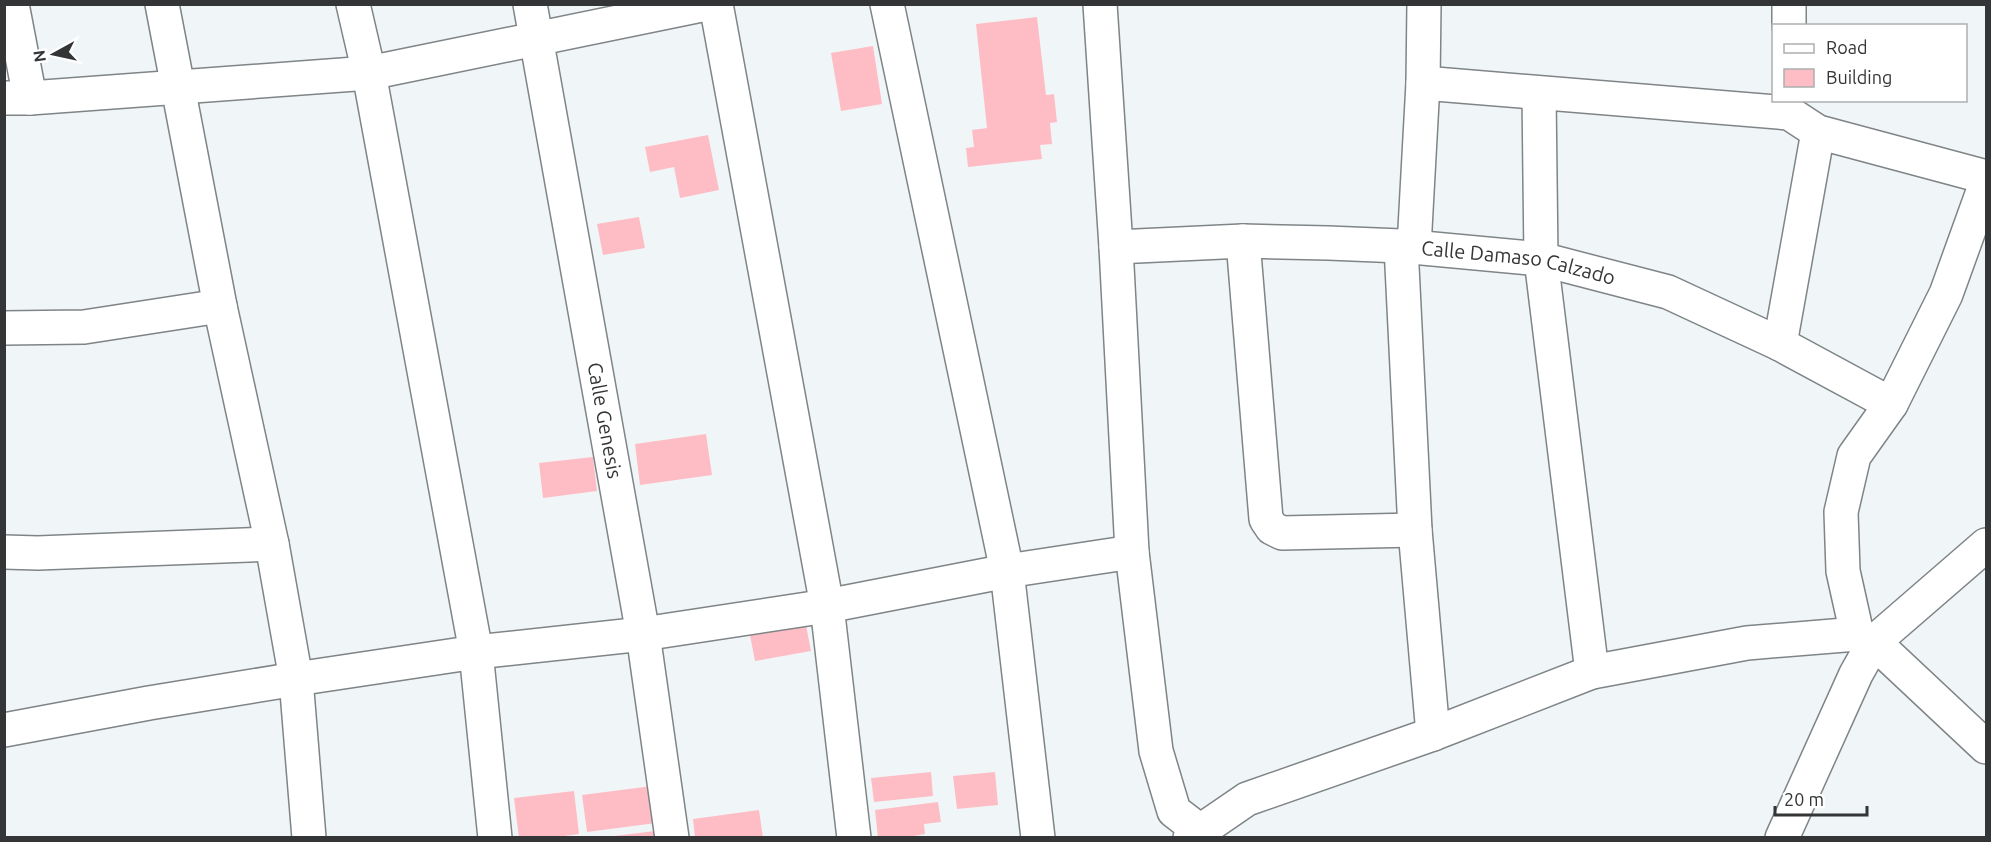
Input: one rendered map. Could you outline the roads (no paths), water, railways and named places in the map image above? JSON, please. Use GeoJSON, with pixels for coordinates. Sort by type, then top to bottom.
{"type":"FeatureCollection","features":[{"type":"Feature","properties":{"kind":"street"},"geometry":{"type":"LineString","coordinates":[[12,4],[17,98],[369,73],[706,4]]}},
{"type":"Feature","properties":{"kind":"street"},"geometry":{"type":"LineString","coordinates":[[162,4],[220,306],[272,544],[296,679],[309,837]]}},
{"type":"Feature","properties":{"kind":"street"},"geometry":{"type":"LineString","coordinates":[[353,4],[369,73],[476,652],[495,837]]}},
{"type":"Feature","properties":{"kind":"street","name":"Calle Genesis"},"geometry":{"type":"LineString","coordinates":[[530,4],[643,634],[672,837]]}},
{"type":"Feature","properties":{"kind":"street"},"geometry":{"type":"LineString","coordinates":[[716,4],[827,606],[854,837]]}},
{"type":"Feature","properties":{"kind":"street"},"geometry":{"type":"LineString","coordinates":[[887,4],[1007,571],[1038,837]]}},
{"type":"Feature","properties":{"kind":"street"},"geometry":{"type":"LineString","coordinates":[[1100,4],[1116,247],[1132,552],[1156,751],[1174,811],[1198,835],[1247,800],[1432,734],[1592,672],[1747,643],[1865,638],[1986,545]]}},
{"type":"Feature","properties":{"kind":"street"},"geometry":{"type":"LineString","coordinates":[[1424,4],[1423,83],[1407,247],[1415,530],[1432,734]]}},
{"type":"Feature","properties":{"kind":"street"},"geometry":{"type":"LineString","coordinates":[[1789,4],[1789,24]]}},
{"type":"Feature","properties":{"kind":"street"},"geometry":{"type":"LineString","coordinates":[[1423,83],[1539,94],[1789,107],[1818,132],[1986,177]]}},
{"type":"Feature","properties":{"kind":"street"},"geometry":{"type":"LineString","coordinates":[[1539,94],[1541,259],[1592,672]]}},
{"type":"Feature","properties":{"kind":"street"},"geometry":{"type":"LineString","coordinates":[[1780,344],[1818,132]]}},
{"type":"Feature","properties":{"kind":"street"},"geometry":{"type":"LineString","coordinates":[[1986,183],[1946,294],[1891,404],[1854,456],[1841,512],[1843,571],[1865,638],[1986,747]]}},
{"type":"Feature","properties":{"kind":"street"},"geometry":{"type":"LineString","coordinates":[[1243,241],[1266,519],[1272,528],[1282,533],[1415,530]]}},
{"type":"Feature","properties":{"kind":"street","name":"Calle Damaso Calzado"},"geometry":{"type":"LineString","coordinates":[[1116,247],[1243,241],[1407,247],[1541,259],[1668,292],[1780,344],[1891,404]]}},
{"type":"Feature","properties":{"kind":"street"},"geometry":{"type":"LineString","coordinates":[[4,328],[84,327],[220,306]]}},
{"type":"Feature","properties":{"kind":"street"},"geometry":{"type":"LineString","coordinates":[[4,552],[50,553],[272,544]]}},
{"type":"Feature","properties":{"kind":"street"},"geometry":{"type":"LineString","coordinates":[[4,730],[296,679],[476,652],[643,634],[827,606],[1007,571],[1132,552]]}},
{"type":"Feature","properties":{"kind":"street"},"geometry":{"type":"LineString","coordinates":[[1782,837],[1856,674],[1865,638]]}}]}
